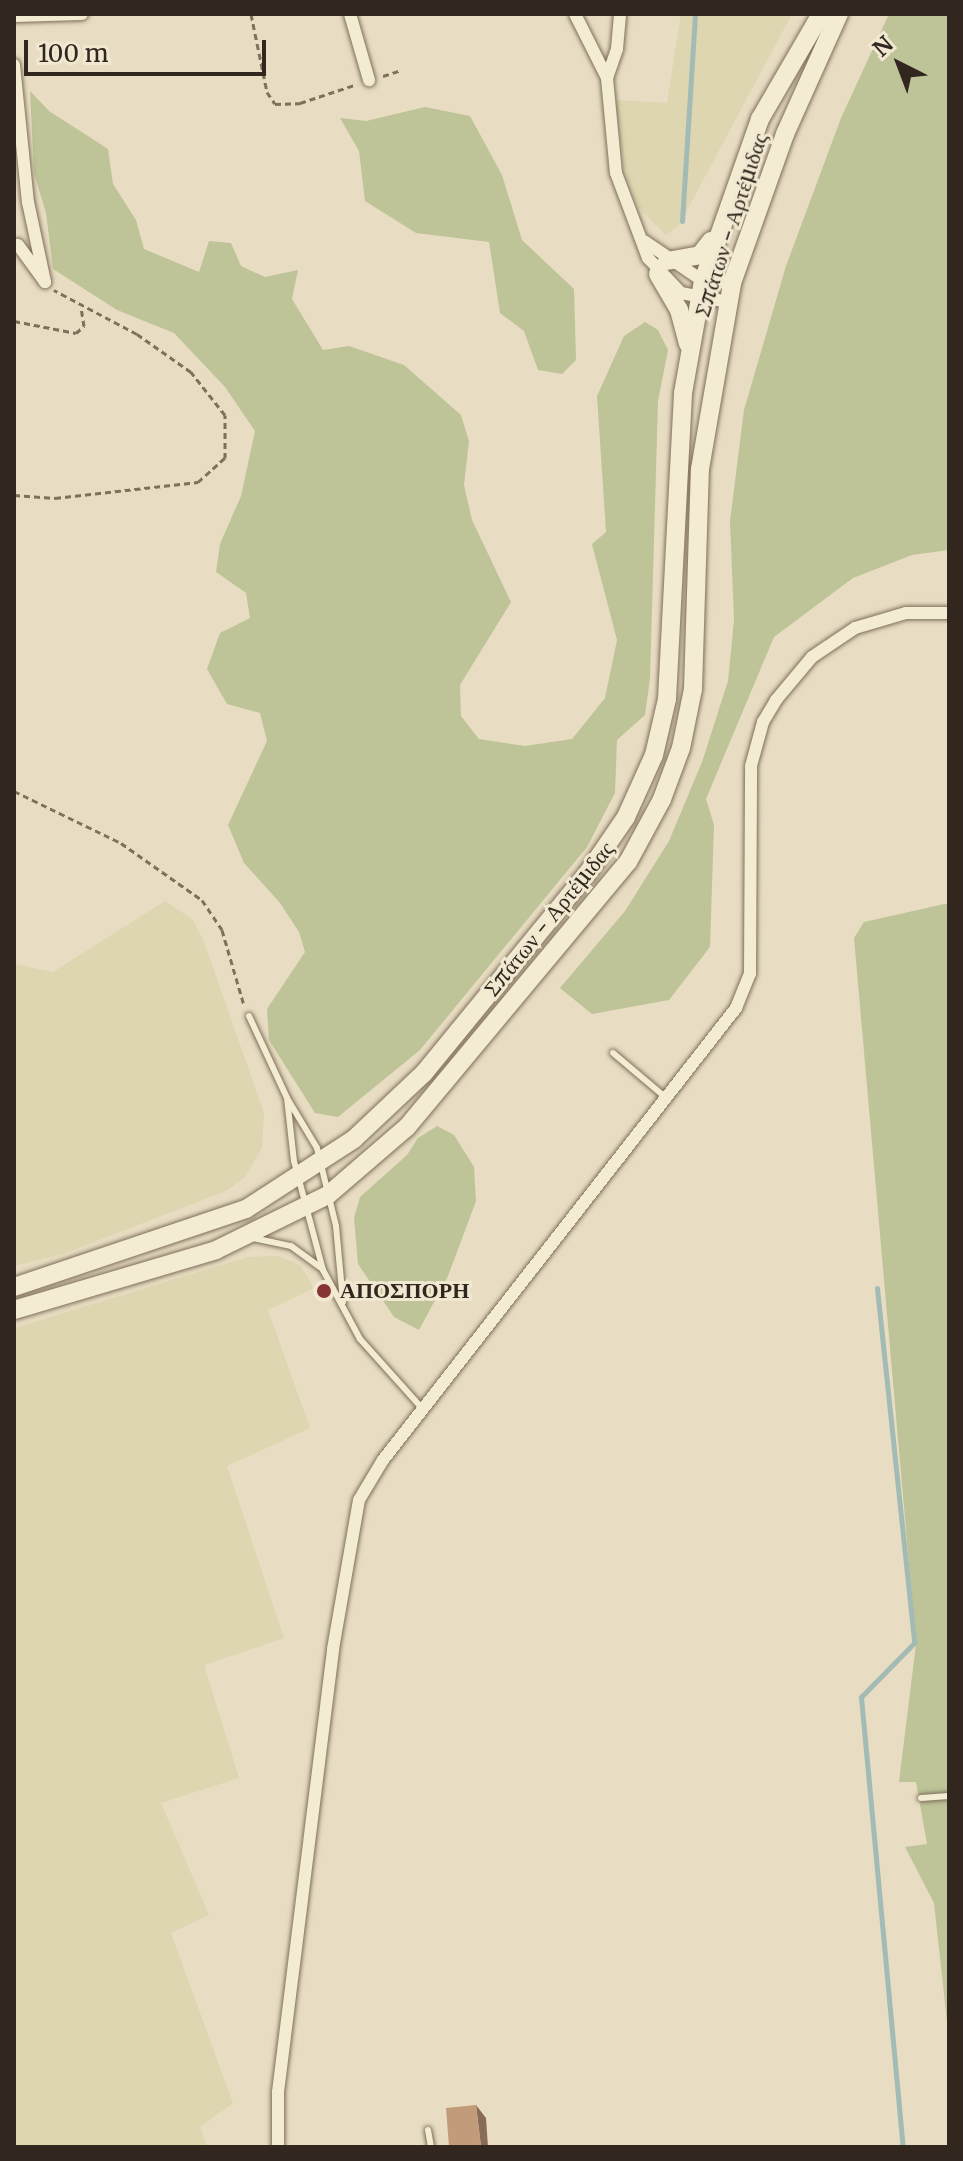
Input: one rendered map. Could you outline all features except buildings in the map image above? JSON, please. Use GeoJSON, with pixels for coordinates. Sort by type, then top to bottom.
{"type":"FeatureCollection","features":[{"type":"Feature","properties":{"kind":"main road","name":"Σπάτων - Αρτέμιδας"},"geometry":{"type":"LineString","coordinates":[[14,1287],[177,1236],[246,1209],[321,1164],[424,1073],[587,874],[641,787],[667,699],[674,626],[676,467],[689,351],[703,281],[718,228],[760,119],[821,14]]}},
{"type":"Feature","properties":{"kind":"main road","name":"Σπάτων - Αρτέμιδας"},"geometry":{"type":"LineString","coordinates":[[14,1310],[249,1238],[328,1195],[407,1127],[600,902],[662,799],[681,748],[693,689],[700,469],[732,283],[785,134],[839,14]]}},
{"type":"Feature","properties":{"kind":"main road"},"geometry":{"type":"LineString","coordinates":[[689,351],[679,310],[662,267],[700,255],[718,228]]}},
{"type":"Feature","properties":{"kind":"street"},"geometry":{"type":"LineString","coordinates":[[14,16],[82,14]]}},
{"type":"Feature","properties":{"kind":"street"},"geometry":{"type":"LineString","coordinates":[[350,14],[369,80]]}},
{"type":"Feature","properties":{"kind":"street"},"geometry":{"type":"LineString","coordinates":[[575,14],[607,78],[616,173],[640,237],[681,293],[699,300],[728,302]]}},
{"type":"Feature","properties":{"kind":"street"},"geometry":{"type":"LineString","coordinates":[[607,78],[617,49],[620,14]]}},
{"type":"Feature","properties":{"kind":"street"},"geometry":{"type":"LineString","coordinates":[[14,65],[28,202],[45,282]]}},
{"type":"Feature","properties":{"kind":"street"},"geometry":{"type":"LineString","coordinates":[[18,245],[45,282]]}},
{"type":"Feature","properties":{"kind":"street"},"geometry":{"type":"LineString","coordinates":[[662,267],[703,281],[732,283]]}},
{"type":"Feature","properties":{"kind":"street"},"geometry":{"type":"LineString","coordinates":[[278,2147],[278,2092],[350,1531],[369,1481],[724,1028],[750,974],[749,786],[763,722],[794,677],[833,641],[879,619],[949,613]]}},
{"type":"Feature","properties":{"kind":"lane"},"geometry":{"type":"LineString","coordinates":[[249,1016],[287,1098],[310,1130],[321,1164],[340,1252],[343,1305]]}},
{"type":"Feature","properties":{"kind":"lane"},"geometry":{"type":"LineString","coordinates":[[613,1053],[669,1100]]}},
{"type":"Feature","properties":{"kind":"lane"},"geometry":{"type":"LineString","coordinates":[[287,1098],[304,1209],[323,1270],[372,1355],[425,1410]]}},
{"type":"Feature","properties":{"kind":"lane"},"geometry":{"type":"LineString","coordinates":[[249,1238],[291,1246],[323,1270]]}},
{"type":"Feature","properties":{"kind":"lane"},"geometry":{"type":"LineString","coordinates":[[921,1798],[949,1796]]}},
{"type":"Feature","properties":{"kind":"lane"},"geometry":{"type":"LineString","coordinates":[[428,2130],[431,2147]]}},
{"type":"Feature","properties":{"kind":"path"},"geometry":{"type":"LineString","coordinates":[[251,14],[267,92],[275,104],[300,103],[401,70]]}},
{"type":"Feature","properties":{"kind":"path"},"geometry":{"type":"LineString","coordinates":[[14,495],[55,498],[198,482],[225,458],[225,415],[211,392],[137,334],[81,307],[45,282]]}},
{"type":"Feature","properties":{"kind":"path"},"geometry":{"type":"LineString","coordinates":[[14,321],[76,333],[86,318],[81,307]]}},
{"type":"Feature","properties":{"kind":"path"},"geometry":{"type":"LineString","coordinates":[[14,791],[121,843],[202,900],[222,930],[233,983],[249,1016]]}},
{"type":"Feature","properties":{"kind":"shaded area"},"geometry":{"type":"Polygon","coordinates":[[[681,14],[792,14],[678,226],[666,235],[639,208],[625,173],[615,100],[667,103],[681,14]]]}},
{"type":"Feature","properties":{"kind":"shaded area"},"geometry":{"type":"Polygon","coordinates":[[[165,901],[192,919],[203,939],[264,1113],[262,1148],[245,1177],[226,1191],[63,1254],[14,1266],[14,964],[53,972],[165,901]]]}},
{"type":"Feature","properties":{"kind":"shaded area"},"geometry":{"type":"Polygon","coordinates":[[[278,1256],[300,1265],[314,1288],[268,1310],[310,1428],[227,1466],[284,1638],[204,1665],[239,1778],[161,1803],[209,1915],[171,1933],[233,2103],[200,2127],[207,2147],[14,2147],[14,1328],[248,1257],[278,1256]]]}},
{"type":"Feature","properties":{"kind":"green space"},"geometry":{"type":"Polygon","coordinates":[[[889,14],[949,14],[949,550],[912,555],[853,578],[774,637],[706,799],[714,825],[710,947],[669,1000],[592,1014],[560,988],[625,911],[669,841],[702,762],[728,681],[734,620],[730,521],[744,410],[786,266],[841,118],[889,14]]]}},
{"type":"Feature","properties":{"kind":"green space"},"geometry":{"type":"Polygon","coordinates":[[[30,91],[49,111],[108,149],[113,184],[136,220],[144,249],[199,272],[209,241],[231,243],[241,266],[265,277],[298,270],[292,299],[323,350],[349,346],[404,365],[461,415],[469,441],[464,485],[472,520],[511,602],[460,685],[461,716],[479,739],[525,746],[572,739],[605,698],[617,640],[592,544],[606,532],[597,396],[624,336],[645,322],[658,330],[668,350],[658,401],[650,679],[645,715],[617,740],[615,793],[587,847],[420,1050],[338,1117],[315,1113],[269,1040],[267,1009],[305,952],[299,932],[280,903],[244,863],[228,825],[267,741],[260,713],[227,704],[207,669],[220,633],[250,618],[246,593],[216,572],[220,544],[241,496],[255,431],[225,387],[174,333],[117,310],[53,269],[46,213],[34,173],[30,91]]]}},
{"type":"Feature","properties":{"kind":"green space"},"geometry":{"type":"Polygon","coordinates":[[[425,107],[470,116],[502,175],[522,240],[574,289],[576,360],[562,374],[538,370],[524,331],[500,313],[489,242],[416,233],[365,201],[359,151],[340,118],[366,121],[425,107]]]}},
{"type":"Feature","properties":{"kind":"green space"},"geometry":{"type":"Polygon","coordinates":[[[949,903],[949,2040],[934,1903],[905,1847],[927,1844],[916,1782],[899,1782],[916,1644],[854,938],[864,922],[949,903]]]}},
{"type":"Feature","properties":{"kind":"green space"},"geometry":{"type":"Polygon","coordinates":[[[437,1126],[454,1135],[474,1167],[476,1201],[448,1276],[419,1330],[394,1317],[358,1264],[354,1218],[360,1197],[407,1155],[418,1138],[437,1126]]]}},
{"type":"Feature","properties":{"kind":"waterway"},"geometry":{"type":"LineString","coordinates":[[682,221],[695,14]]}},
{"type":"Feature","properties":{"kind":"waterway"},"geometry":{"type":"LineString","coordinates":[[877,1288],[914,1643],[861,1697],[903,2147]]}},
{"type":"Feature","properties":{"kind":"place","name":"ΑΠΟΣΠΟΡΗ"},"geometry":{"type":"Point","coordinates":[324,1291]}}]}
